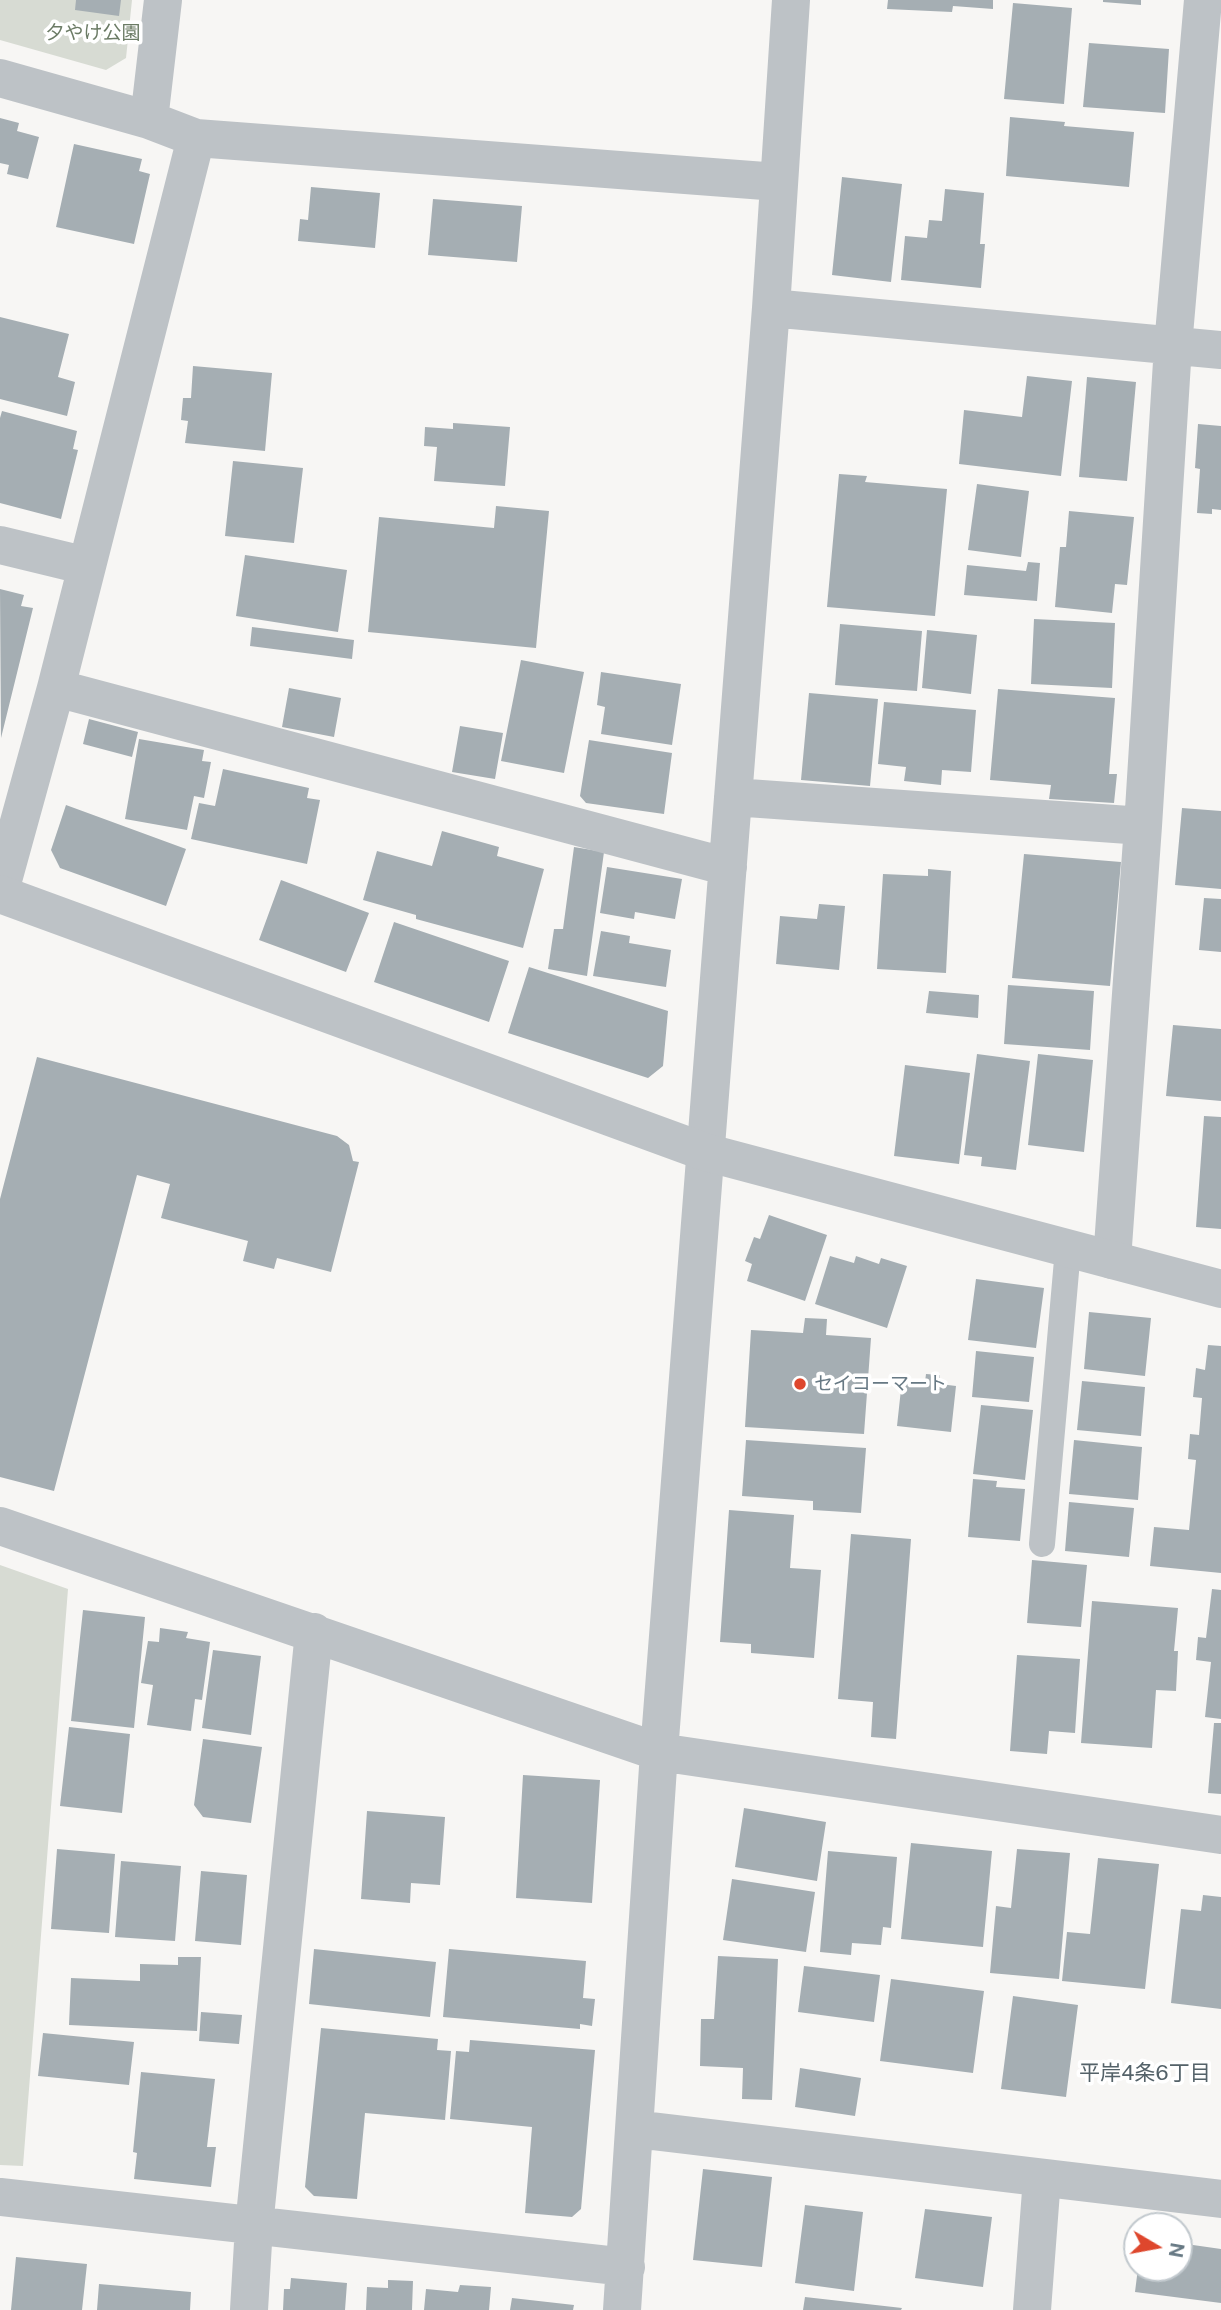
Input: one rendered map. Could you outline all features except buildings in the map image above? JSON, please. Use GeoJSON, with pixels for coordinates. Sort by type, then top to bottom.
{"type":"FeatureCollection","features":[{"type":"Feature","properties":{"kind":"street"},"geometry":{"type":"LineString","coordinates":[[149,120],[163,0]]}},
{"type":"Feature","properties":{"kind":"street"},"geometry":{"type":"LineString","coordinates":[[622,2310],[659,1752],[771,308],[791,0]]}},
{"type":"Feature","properties":{"kind":"street"},"geometry":{"type":"LineString","coordinates":[[1112,1260],[1173,346],[1203,0]]}},
{"type":"Feature","properties":{"kind":"street"},"geometry":{"type":"LineString","coordinates":[[0,78],[149,120],[196,138],[778,182]]}},
{"type":"Feature","properties":{"kind":"street"},"geometry":{"type":"LineString","coordinates":[[196,138],[56,688],[0,892],[705,1152],[1221,1289]]}},
{"type":"Feature","properties":{"kind":"street"},"geometry":{"type":"LineString","coordinates":[[771,308],[1221,350]]}},
{"type":"Feature","properties":{"kind":"street"},"geometry":{"type":"LineString","coordinates":[[0,545],[87,566]]}},
{"type":"Feature","properties":{"kind":"street"},"geometry":{"type":"LineString","coordinates":[[56,688],[728,867]]}},
{"type":"Feature","properties":{"kind":"street"},"geometry":{"type":"LineString","coordinates":[[733,797],[1143,826]]}},
{"type":"Feature","properties":{"kind":"street"},"geometry":{"type":"LineString","coordinates":[[0,1526],[659,1752],[1221,1835]]}},
{"type":"Feature","properties":{"kind":"street"},"geometry":{"type":"LineString","coordinates":[[249,2310],[254,2226],[314,1632]]}},
{"type":"Feature","properties":{"kind":"street"},"geometry":{"type":"LineString","coordinates":[[635,2129],[1221,2199]]}},
{"type":"Feature","properties":{"kind":"street"},"geometry":{"type":"LineString","coordinates":[[1032,2310],[1042,2178]]}},
{"type":"Feature","properties":{"kind":"street"},"geometry":{"type":"LineString","coordinates":[[0,2197],[626,2266]]}},
{"type":"Feature","properties":{"kind":"lane"},"geometry":{"type":"LineString","coordinates":[[1042,1544],[1069,1249]]}},
{"type":"Feature","properties":{"kind":"green space","name":"夕やけ公園"},"geometry":{"type":"Polygon","coordinates":[[[0,0],[132,0],[126,58],[106,70],[0,40],[0,0]]]}},
{"type":"Feature","properties":{"kind":"green space"},"geometry":{"type":"Polygon","coordinates":[[[0,1565],[68,1589],[23,2166],[0,2165],[0,1565]]]}},
{"type":"Feature","properties":{"kind":"place","name":"セイコーマート"},"geometry":{"type":"Point","coordinates":[800,1384]}},
{"type":"Feature","properties":{"kind":"district","name":"平岸4条6丁目"},"geometry":{"type":"Point","coordinates":[1145,2074]}}]}
